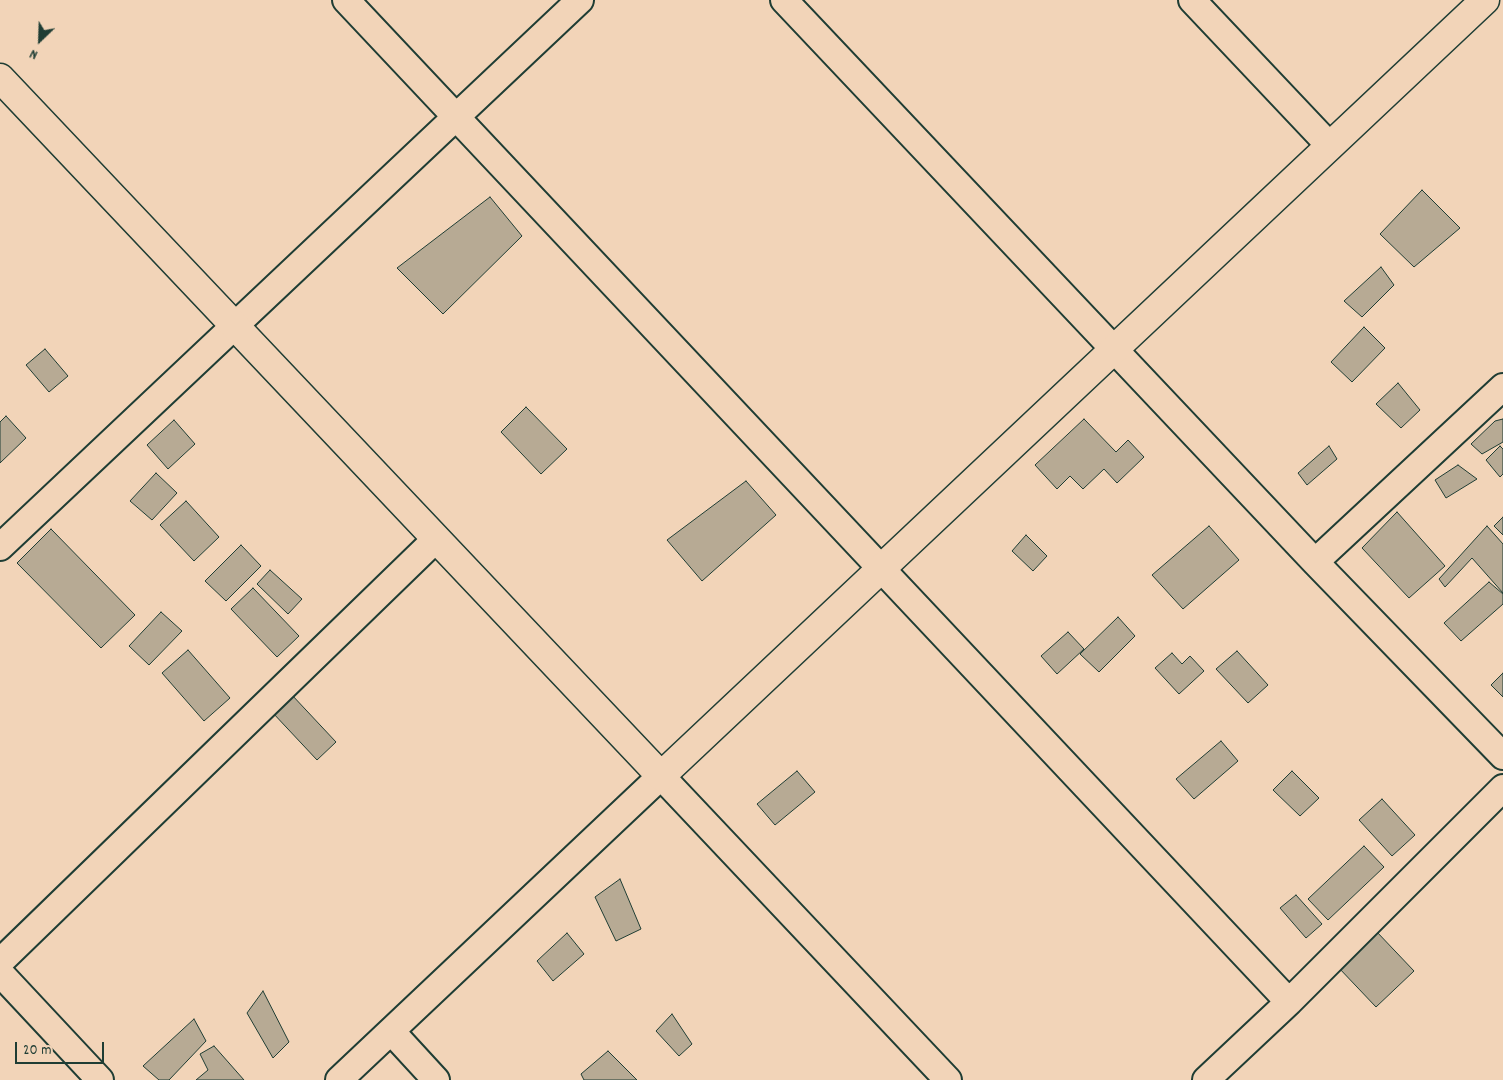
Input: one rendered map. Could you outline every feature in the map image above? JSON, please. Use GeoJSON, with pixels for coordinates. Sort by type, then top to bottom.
{"type":"FeatureCollection","features":[{"type":"Feature","properties":{"kind":"street"},"geometry":{"type":"LineString","coordinates":[[346,0],[1289,1002]]}},
{"type":"Feature","properties":{"kind":"street"},"geometry":{"type":"LineString","coordinates":[[0,546],[580,0]]}},
{"type":"Feature","properties":{"kind":"street"},"geometry":{"type":"LineString","coordinates":[[784,0],[1315,562],[1503,756]]}},
{"type":"Feature","properties":{"kind":"street"},"geometry":{"type":"LineString","coordinates":[[1192,0],[1330,146]]}},
{"type":"Feature","properties":{"kind":"street"},"geometry":{"type":"LineString","coordinates":[[339,1080],[1485,0]]}},
{"type":"Feature","properties":{"kind":"street"},"geometry":{"type":"LineString","coordinates":[[0,78],[948,1080]]}},
{"type":"Feature","properties":{"kind":"street"},"geometry":{"type":"LineString","coordinates":[[1315,562],[1503,387]]}},
{"type":"Feature","properties":{"kind":"street"},"geometry":{"type":"LineString","coordinates":[[0,962],[436,539]]}},
{"type":"Feature","properties":{"kind":"street"},"geometry":{"type":"LineString","coordinates":[[1206,1080],[1289,1002],[1503,788]]}},
{"type":"Feature","properties":{"kind":"street"},"geometry":{"type":"LineString","coordinates":[[0,973],[100,1080]]}},
{"type":"Feature","properties":{"kind":"street"},"geometry":{"type":"LineString","coordinates":[[391,1031],[436,1080]]}},
{"type":"Feature","properties":{"kind":"building"},"geometry":{"type":"Polygon","coordinates":[[[1422,190],[1460,228],[1414,267],[1380,234],[1422,190]]]}},
{"type":"Feature","properties":{"kind":"building"},"geometry":{"type":"Polygon","coordinates":[[[490,197],[522,236],[443,314],[397,268],[490,197]]]}},
{"type":"Feature","properties":{"kind":"building"},"geometry":{"type":"Polygon","coordinates":[[[1381,267],[1394,285],[1362,317],[1344,301],[1381,267]]]}},
{"type":"Feature","properties":{"kind":"building"},"geometry":{"type":"Polygon","coordinates":[[[1364,327],[1385,348],[1352,382],[1331,362],[1364,327]]]}},
{"type":"Feature","properties":{"kind":"building"},"geometry":{"type":"Polygon","coordinates":[[[45,349],[68,376],[49,392],[26,365],[45,349]]]}},
{"type":"Feature","properties":{"kind":"building"},"geometry":{"type":"Polygon","coordinates":[[[1398,383],[1420,410],[1401,428],[1376,404],[1398,383]]]}},
{"type":"Feature","properties":{"kind":"building"},"geometry":{"type":"Polygon","coordinates":[[[526,407],[567,449],[541,474],[501,432],[526,407]]]}},
{"type":"Feature","properties":{"kind":"building"},"geometry":{"type":"Polygon","coordinates":[[[6,416],[26,438],[0,463],[0,422],[6,416]]]}},
{"type":"Feature","properties":{"kind":"building"},"geometry":{"type":"Polygon","coordinates":[[[1084,419],[1116,452],[1128,440],[1144,457],[1117,483],[1104,469],[1083,489],[1070,476],[1057,489],[1035,465],[1084,419]]]}},
{"type":"Feature","properties":{"kind":"building"},"geometry":{"type":"Polygon","coordinates":[[[1503,419],[1503,442],[1482,454],[1471,444],[1495,421],[1503,419]]]}},
{"type":"Feature","properties":{"kind":"building"},"geometry":{"type":"Polygon","coordinates":[[[174,420],[195,444],[168,469],[147,445],[174,420]]]}},
{"type":"Feature","properties":{"kind":"building"},"geometry":{"type":"Polygon","coordinates":[[[1329,446],[1337,459],[1307,485],[1298,473],[1329,446]]]}},
{"type":"Feature","properties":{"kind":"building"},"geometry":{"type":"Polygon","coordinates":[[[1500,446],[1503,449],[1503,474],[1500,477],[1486,460],[1500,446]]]}},
{"type":"Feature","properties":{"kind":"building"},"geometry":{"type":"Polygon","coordinates":[[[1458,465],[1477,479],[1446,498],[1435,480],[1458,465]]]}},
{"type":"Feature","properties":{"kind":"building"},"geometry":{"type":"Polygon","coordinates":[[[156,473],[177,493],[152,520],[130,501],[156,473]]]}},
{"type":"Feature","properties":{"kind":"building"},"geometry":{"type":"Polygon","coordinates":[[[746,481],[776,515],[702,581],[667,540],[746,481]]]}},
{"type":"Feature","properties":{"kind":"building"},"geometry":{"type":"Polygon","coordinates":[[[186,501],[219,537],[194,561],[160,525],[186,501]]]}},
{"type":"Feature","properties":{"kind":"building"},"geometry":{"type":"Polygon","coordinates":[[[1397,512],[1445,566],[1409,598],[1362,548],[1397,512]]]}},
{"type":"Feature","properties":{"kind":"building"},"geometry":{"type":"Polygon","coordinates":[[[1503,517],[1503,535],[1494,526],[1503,517]]]}},
{"type":"Feature","properties":{"kind":"building"},"geometry":{"type":"Polygon","coordinates":[[[1209,526],[1239,560],[1183,609],[1152,575],[1209,526]]]}},
{"type":"Feature","properties":{"kind":"building"},"geometry":{"type":"Polygon","coordinates":[[[1487,526],[1503,544],[1503,593],[1472,558],[1445,587],[1439,579],[1487,526]]]}},
{"type":"Feature","properties":{"kind":"building"},"geometry":{"type":"Polygon","coordinates":[[[51,529],[135,615],[101,648],[17,563],[51,529]]]}},
{"type":"Feature","properties":{"kind":"building"},"geometry":{"type":"Polygon","coordinates":[[[1026,535],[1047,556],[1033,571],[1012,551],[1026,535]]]}},
{"type":"Feature","properties":{"kind":"building"},"geometry":{"type":"Polygon","coordinates":[[[241,545],[261,566],[226,601],[205,581],[241,545]]]}},
{"type":"Feature","properties":{"kind":"building"},"geometry":{"type":"Polygon","coordinates":[[[270,570],[302,599],[288,614],[257,584],[270,570]]]}},
{"type":"Feature","properties":{"kind":"building"},"geometry":{"type":"Polygon","coordinates":[[[1489,582],[1503,594],[1503,604],[1461,641],[1444,623],[1489,582]]]}},
{"type":"Feature","properties":{"kind":"building"},"geometry":{"type":"Polygon","coordinates":[[[253,588],[299,636],[277,657],[231,609],[253,588]]]}},
{"type":"Feature","properties":{"kind":"building"},"geometry":{"type":"Polygon","coordinates":[[[161,612],[182,631],[149,665],[129,646],[161,612]]]}},
{"type":"Feature","properties":{"kind":"building"},"geometry":{"type":"Polygon","coordinates":[[[1118,617],[1135,636],[1099,672],[1080,654],[1118,617]]]}},
{"type":"Feature","properties":{"kind":"building"},"geometry":{"type":"Polygon","coordinates":[[[1068,632],[1084,649],[1057,674],[1041,656],[1068,632]]]}},
{"type":"Feature","properties":{"kind":"building"},"geometry":{"type":"Polygon","coordinates":[[[188,650],[230,698],[204,721],[162,673],[188,650]]]}},
{"type":"Feature","properties":{"kind":"building"},"geometry":{"type":"Polygon","coordinates":[[[1237,651],[1268,685],[1248,703],[1216,669],[1237,651]]]}},
{"type":"Feature","properties":{"kind":"building"},"geometry":{"type":"Polygon","coordinates":[[[1172,653],[1182,664],[1190,656],[1204,671],[1179,694],[1155,668],[1172,653]]]}},
{"type":"Feature","properties":{"kind":"building"},"geometry":{"type":"Polygon","coordinates":[[[1503,673],[1503,697],[1491,685],[1503,673]]]}},
{"type":"Feature","properties":{"kind":"building"},"geometry":{"type":"Polygon","coordinates":[[[291,694],[336,742],[317,760],[272,712],[291,694]]]}},
{"type":"Feature","properties":{"kind":"building"},"geometry":{"type":"Polygon","coordinates":[[[1221,741],[1238,761],[1194,799],[1176,779],[1221,741]]]}},
{"type":"Feature","properties":{"kind":"building"},"geometry":{"type":"Polygon","coordinates":[[[797,771],[815,792],[775,825],[757,804],[797,771]]]}},
{"type":"Feature","properties":{"kind":"building"},"geometry":{"type":"Polygon","coordinates":[[[1292,771],[1319,798],[1300,816],[1273,790],[1292,771]]]}},
{"type":"Feature","properties":{"kind":"building"},"geometry":{"type":"Polygon","coordinates":[[[1382,799],[1415,835],[1392,856],[1359,820],[1382,799]]]}},
{"type":"Feature","properties":{"kind":"building"},"geometry":{"type":"Polygon","coordinates":[[[1364,846],[1384,867],[1328,920],[1308,899],[1364,846]]]}},
{"type":"Feature","properties":{"kind":"building"},"geometry":{"type":"Polygon","coordinates":[[[620,879],[641,929],[616,941],[595,897],[620,879]]]}},
{"type":"Feature","properties":{"kind":"building"},"geometry":{"type":"Polygon","coordinates":[[[1296,895],[1322,924],[1306,938],[1280,908],[1296,895]]]}},
{"type":"Feature","properties":{"kind":"building"},"geometry":{"type":"Polygon","coordinates":[[[1376,931],[1414,971],[1376,1007],[1338,967],[1376,931]]]}},
{"type":"Feature","properties":{"kind":"building"},"geometry":{"type":"Polygon","coordinates":[[[567,933],[584,954],[553,981],[537,961],[567,933]]]}},
{"type":"Feature","properties":{"kind":"building"},"geometry":{"type":"Polygon","coordinates":[[[263,991],[289,1042],[273,1058],[247,1013],[263,991]]]}},
{"type":"Feature","properties":{"kind":"building"},"geometry":{"type":"Polygon","coordinates":[[[672,1014],[692,1044],[679,1056],[656,1031],[672,1014]]]}},
{"type":"Feature","properties":{"kind":"building"},"geometry":{"type":"Polygon","coordinates":[[[194,1019],[206,1041],[169,1080],[159,1080],[143,1066],[194,1019]]]}},
{"type":"Feature","properties":{"kind":"building"},"geometry":{"type":"Polygon","coordinates":[[[214,1046],[244,1080],[196,1080],[208,1070],[200,1054],[214,1046]]]}},
{"type":"Feature","properties":{"kind":"building"},"geometry":{"type":"Polygon","coordinates":[[[608,1051],[637,1080],[584,1080],[581,1074],[608,1051]]]}}]}
